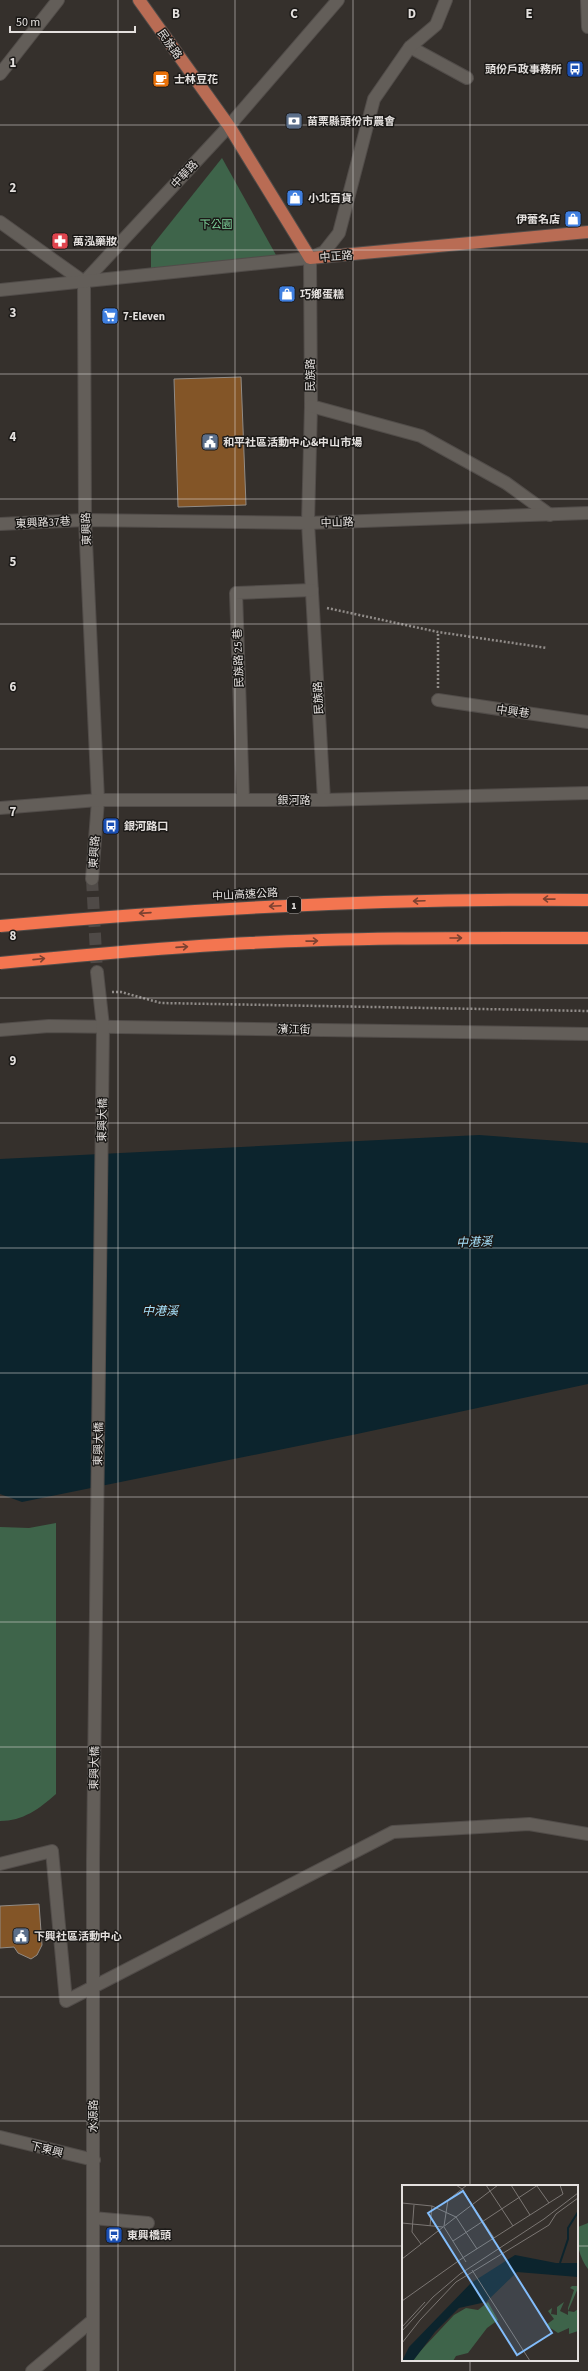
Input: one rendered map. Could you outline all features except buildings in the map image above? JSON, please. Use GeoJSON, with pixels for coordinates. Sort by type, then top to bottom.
{"type":"FeatureCollection","features":[{"type":"Feature","properties":{"kind":"highway","name":"中山高速公路"},"geometry":{"type":"LineString","coordinates":[[0,926],[183,911],[320,904],[477,899],[588,900]]}},
{"type":"Feature","properties":{"kind":"highway"},"geometry":{"type":"LineString","coordinates":[[0,963],[102,953],[251,943],[443,938],[588,938]]}},
{"type":"Feature","properties":{"kind":"main road","name":"民族路"},"geometry":{"type":"LineString","coordinates":[[140,0],[229,126],[310,258]]}},
{"type":"Feature","properties":{"kind":"main road","name":"中正路"},"geometry":{"type":"LineString","coordinates":[[310,258],[588,232]]}},
{"type":"Feature","properties":{"kind":"street"},"geometry":{"type":"LineString","coordinates":[[0,74],[58,0]]}},
{"type":"Feature","properties":{"kind":"street","name":"中華路"},"geometry":{"type":"LineString","coordinates":[[84,282],[229,126],[338,0]]}},
{"type":"Feature","properties":{"kind":"street"},"geometry":{"type":"LineString","coordinates":[[310,258],[324,252],[339,233],[374,99],[410,47],[436,25],[446,0]]}},
{"type":"Feature","properties":{"kind":"street"},"geometry":{"type":"LineString","coordinates":[[587,0],[588,27]]}},
{"type":"Feature","properties":{"kind":"street"},"geometry":{"type":"LineString","coordinates":[[410,47],[467,78]]}},
{"type":"Feature","properties":{"kind":"street"},"geometry":{"type":"LineString","coordinates":[[0,222],[84,282]]}},
{"type":"Feature","properties":{"kind":"street","name":"中正路"},"geometry":{"type":"LineString","coordinates":[[84,282],[310,258]]}},
{"type":"Feature","properties":{"kind":"street","name":"民族路"},"geometry":{"type":"LineString","coordinates":[[310,258],[311,406],[308,523],[324,800]]}},
{"type":"Feature","properties":{"kind":"street"},"geometry":{"type":"LineString","coordinates":[[0,290],[84,282]]}},
{"type":"Feature","properties":{"kind":"street","name":"東興路"},"geometry":{"type":"LineString","coordinates":[[84,282],[85,520],[98,800],[92,879]]}},
{"type":"Feature","properties":{"kind":"street"},"geometry":{"type":"LineString","coordinates":[[311,406],[422,436],[506,483],[550,515]]}},
{"type":"Feature","properties":{"kind":"street","name":"中山路"},"geometry":{"type":"LineString","coordinates":[[85,520],[308,523],[588,513]]}},
{"type":"Feature","properties":{"kind":"street","name":"東興路37巷"},"geometry":{"type":"LineString","coordinates":[[0,524],[85,520]]}},
{"type":"Feature","properties":{"kind":"street","name":"民族路 25 巷"},"geometry":{"type":"LineString","coordinates":[[243,800],[236,593],[312,590]]}},
{"type":"Feature","properties":{"kind":"street","name":"中興巷"},"geometry":{"type":"LineString","coordinates":[[438,700],[588,722]]}},
{"type":"Feature","properties":{"kind":"street","name":"銀河路"},"geometry":{"type":"LineString","coordinates":[[0,808],[98,800],[324,800],[588,793]]}},
{"type":"Feature","properties":{"kind":"street","name":"東興大橋"},"geometry":{"type":"LineString","coordinates":[[93,1861],[103,1026],[98,992],[97,972]]}},
{"type":"Feature","properties":{"kind":"street","name":"濱江街"},"geometry":{"type":"LineString","coordinates":[[0,1030],[49,1026],[103,1026],[588,1034]]}},
{"type":"Feature","properties":{"kind":"street"},"geometry":{"type":"LineString","coordinates":[[0,1864],[52,1851],[66,2001],[392,1832],[529,1824],[588,1834]]}},
{"type":"Feature","properties":{"kind":"street","name":"水源路"},"geometry":{"type":"LineString","coordinates":[[93,1861],[94,2370]]}},
{"type":"Feature","properties":{"kind":"street","name":"下東興"},"geometry":{"type":"LineString","coordinates":[[0,2137],[94,2160]]}},
{"type":"Feature","properties":{"kind":"street"},"geometry":{"type":"LineString","coordinates":[[93,2218],[148,2223]]}},
{"type":"Feature","properties":{"kind":"street"},"geometry":{"type":"LineString","coordinates":[[32,2371],[93,2320]]}},
{"type":"Feature","properties":{"kind":"path"},"geometry":{"type":"LineString","coordinates":[[313,605],[438,632],[547,648]]}},
{"type":"Feature","properties":{"kind":"path"},"geometry":{"type":"LineString","coordinates":[[438,632],[438,700]]}},
{"type":"Feature","properties":{"kind":"path"},"geometry":{"type":"LineString","coordinates":[[98,992],[121,992],[161,1003],[588,1012]]}},
{"type":"Feature","properties":{"kind":"green space","name":"下公園"},"geometry":{"type":"Polygon","coordinates":[[[222,158],[276,255],[151,270],[151,247],[222,158]]]}},
{"type":"Feature","properties":{"kind":"green space"},"geometry":{"type":"Polygon","coordinates":[[[56,1523],[56,1794],[43,1805],[30,1813],[16,1819],[0,1821],[0,1527],[29,1528],[56,1523]]]}},
{"type":"Feature","properties":{"kind":"green space"},"geometry":{"type":"Polygon","coordinates":[[[588,2223],[588,2269],[581,2255],[578,2244],[578,2227],[588,2223]]]}},
{"type":"Feature","properties":{"kind":"water","name":"中港溪"},"geometry":{"type":"Polygon","coordinates":[[[479,1135],[588,1143],[588,1384],[357,1434],[22,1502],[0,1494],[0,1159],[479,1135]]]}},
{"type":"Feature","properties":{"kind":"tunnel"},"geometry":{"type":"LineString","coordinates":[[92,879],[97,972]]}},
{"type":"Feature","properties":{"kind":"place","name":"頭份戶政事務所"},"geometry":{"type":"Point","coordinates":[575,69]}},
{"type":"Feature","properties":{"kind":"place","name":"士林豆花"},"geometry":{"type":"Point","coordinates":[161,79]}},
{"type":"Feature","properties":{"kind":"place","name":"苗栗縣頭份市農會"},"geometry":{"type":"Point","coordinates":[294,121]}},
{"type":"Feature","properties":{"kind":"place","name":"小北百貨"},"geometry":{"type":"Point","coordinates":[295,198]}},
{"type":"Feature","properties":{"kind":"place","name":"伊蕾名店"},"geometry":{"type":"Point","coordinates":[573,219]}},
{"type":"Feature","properties":{"kind":"place","name":"萬泓藥妝"},"geometry":{"type":"Point","coordinates":[60,241]}},
{"type":"Feature","properties":{"kind":"place","name":"巧鄉蛋糕"},"geometry":{"type":"Point","coordinates":[287,294]}},
{"type":"Feature","properties":{"kind":"place","name":"7-Eleven"},"geometry":{"type":"Point","coordinates":[110,316]}},
{"type":"Feature","properties":{"kind":"place","name":"和平社區活動中心&中山市場"},"geometry":{"type":"Point","coordinates":[210,442]}},
{"type":"Feature","properties":{"kind":"place","name":"銀河路口"},"geometry":{"type":"Point","coordinates":[111,826]}},
{"type":"Feature","properties":{"kind":"place","name":"下興社區活動中心"},"geometry":{"type":"Point","coordinates":[21,1936]}},
{"type":"Feature","properties":{"kind":"place","name":"東興橋頭"},"geometry":{"type":"Point","coordinates":[114,2235]}}]}
